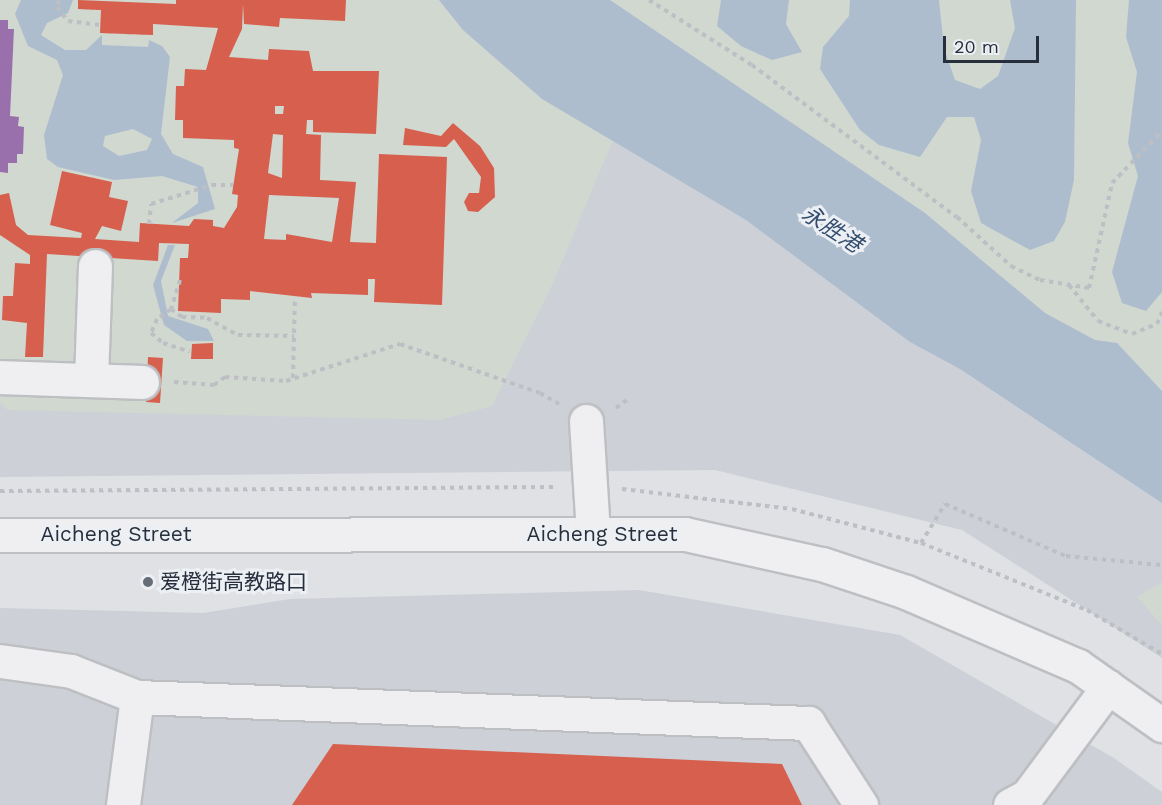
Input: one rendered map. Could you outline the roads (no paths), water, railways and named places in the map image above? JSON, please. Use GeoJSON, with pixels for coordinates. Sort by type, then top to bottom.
{"type":"FeatureCollection","features":[{"type":"Feature","properties":{"kind":"street"},"geometry":{"type":"LineString","coordinates":[[91,380],[95,266]]}},
{"type":"Feature","properties":{"kind":"street"},"geometry":{"type":"LineString","coordinates":[[0,377],[142,382]]}},
{"type":"Feature","properties":{"kind":"street"},"geometry":{"type":"LineString","coordinates":[[593,533],[597,417]]}},
{"type":"Feature","properties":{"kind":"street","name":"Aicheng Street"},"geometry":{"type":"LineString","coordinates":[[0,535],[685,534],[822,564],[992,629],[1078,666],[1162,725]]}},
{"type":"Feature","properties":{"kind":"street"},"geometry":{"type":"LineString","coordinates":[[0,662],[70,671],[137,697],[808,723],[861,805]]}},
{"type":"Feature","properties":{"kind":"street"},"geometry":{"type":"LineString","coordinates":[[1011,805],[1028,796],[1108,687]]}},
{"type":"Feature","properties":{"kind":"street"},"geometry":{"type":"LineString","coordinates":[[123,805],[137,697]]}},
{"type":"Feature","properties":{"kind":"water"},"geometry":{"type":"Polygon","coordinates":[[[21,0],[73,0],[68,13],[47,23],[41,35],[65,50],[86,50],[102,35],[102,45],[148,47],[149,40],[162,46],[170,57],[161,134],[173,154],[203,167],[215,209],[172,223],[198,203],[198,187],[162,176],[114,180],[58,167],[47,159],[44,135],[63,75],[57,60],[28,46],[15,14],[21,0]],[[133,129],[105,136],[103,146],[119,156],[147,150],[152,139],[133,129]]]}},
{"type":"Feature","properties":{"kind":"water","name":"永胜港"},"geometry":{"type":"Polygon","coordinates":[[[439,0],[610,0],[925,213],[1045,313],[1095,340],[1117,343],[1162,391],[1162,503],[960,369],[910,342],[746,220],[542,99],[463,30],[439,0]]]}},
{"type":"Feature","properties":{"kind":"water"},"geometry":{"type":"Polygon","coordinates":[[[721,0],[789,0],[786,24],[802,52],[772,60],[741,46],[717,26],[721,0]]]}},
{"type":"Feature","properties":{"kind":"water"},"geometry":{"type":"Polygon","coordinates":[[[850,0],[939,0],[944,48],[955,80],[980,89],[998,76],[1015,28],[1010,0],[1076,0],[1074,180],[1065,222],[1054,241],[1030,250],[981,223],[971,191],[981,140],[974,117],[947,117],[920,157],[879,145],[860,130],[820,69],[823,47],[849,16],[850,0]]]}},
{"type":"Feature","properties":{"kind":"water"},"geometry":{"type":"Polygon","coordinates":[[[1129,0],[1162,0],[1162,292],[1146,311],[1122,303],[1112,272],[1138,176],[1128,143],[1137,72],[1126,37],[1129,0]]]}},
{"type":"Feature","properties":{"kind":"water"},"geometry":{"type":"Polygon","coordinates":[[[168,245],[175,245],[161,281],[168,316],[208,329],[214,341],[187,341],[164,325],[153,285],[168,245]]]}},
{"type":"Feature","properties":{"kind":"place","name":"爱橙街高教路口"},"geometry":{"type":"Point","coordinates":[148,582]}}]}
